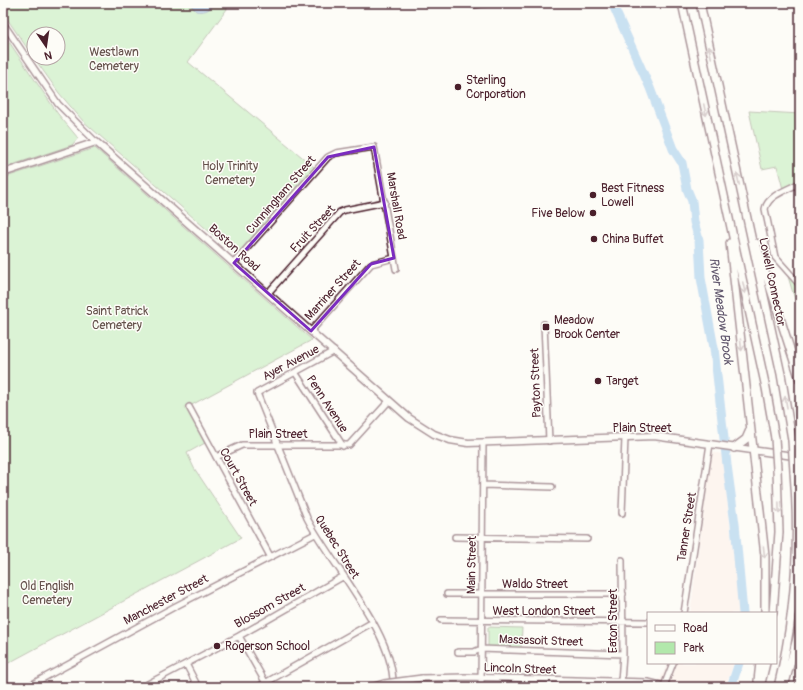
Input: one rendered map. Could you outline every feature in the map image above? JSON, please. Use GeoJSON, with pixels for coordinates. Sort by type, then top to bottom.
{"type":"FeatureCollection","features":[{"type":"Feature","properties":{"kind":"highway"},"geometry":{"type":"LineString","coordinates":[[682,3],[764,380],[775,438],[779,532],[773,612]]}},
{"type":"Feature","properties":{"kind":"highway","name":"Lowell Connector"},"geometry":{"type":"LineString","coordinates":[[700,3],[782,380],[792,440],[796,513],[794,580],[789,632],[778,687]]}},
{"type":"Feature","properties":{"kind":"highway"},"geometry":{"type":"LineString","coordinates":[[744,205],[800,380]]}},
{"type":"Feature","properties":{"kind":"highway"},"geometry":{"type":"LineString","coordinates":[[726,209],[765,556],[765,612]]}},
{"type":"Feature","properties":{"kind":"highway"},"geometry":{"type":"LineString","coordinates":[[734,448],[748,436],[750,428]]}},
{"type":"Feature","properties":{"kind":"highway"},"geometry":{"type":"LineString","coordinates":[[784,687],[800,627]]}},
{"type":"Feature","properties":{"kind":"highway"},"geometry":{"type":"LineString","coordinates":[[757,687],[760,664]]}},
{"type":"Feature","properties":{"kind":"highway"},"geometry":{"type":"LineString","coordinates":[[760,687],[766,664]]}},
{"type":"Feature","properties":{"kind":"main road"},"geometry":{"type":"LineString","coordinates":[[3,173],[96,142]]}},
{"type":"Feature","properties":{"kind":"main road","name":"Boston Road"},"geometry":{"type":"LineString","coordinates":[[96,142],[417,425],[450,440],[484,444]]}},
{"type":"Feature","properties":{"kind":"main road","name":"Plain Street"},"geometry":{"type":"LineString","coordinates":[[484,444],[654,436],[800,457]]}},
{"type":"Feature","properties":{"kind":"street"},"geometry":{"type":"LineString","coordinates":[[467,3],[474,5],[487,3]]}},
{"type":"Feature","properties":{"kind":"street","name":"Boston Road"},"geometry":{"type":"LineString","coordinates":[[3,23],[58,104],[96,142]]}},
{"type":"Feature","properties":{"kind":"street","name":"Cunningham Street"},"geometry":{"type":"LineString","coordinates":[[234,263],[328,157],[336,153],[374,146]]}},
{"type":"Feature","properties":{"kind":"street","name":"Marshall Road"},"geometry":{"type":"LineString","coordinates":[[374,146],[396,269]]}},
{"type":"Feature","properties":{"kind":"street"},"geometry":{"type":"LineString","coordinates":[[799,185],[769,201],[765,209],[775,257],[800,285]]}},
{"type":"Feature","properties":{"kind":"street","name":"Fruit Street"},"geometry":{"type":"LineString","coordinates":[[268,293],[340,212],[385,202]]}},
{"type":"Feature","properties":{"kind":"street","name":"Marriner Street"},"geometry":{"type":"LineString","coordinates":[[310,330],[371,264],[394,258]]}},
{"type":"Feature","properties":{"kind":"street","name":"Payton Street"},"geometry":{"type":"LineString","coordinates":[[544,324],[549,441]]}},
{"type":"Feature","properties":{"kind":"street","name":"Ayer Avenue"},"geometry":{"type":"LineString","coordinates":[[257,393],[334,352]]}},
{"type":"Feature","properties":{"kind":"street","name":"Penn Avenue"},"geometry":{"type":"LineString","coordinates":[[295,372],[343,446]]}},
{"type":"Feature","properties":{"kind":"street","name":"Quebec Street"},"geometry":{"type":"LineString","coordinates":[[257,393],[299,499],[315,534],[344,576],[373,622],[380,636],[390,665],[393,687]]}},
{"type":"Feature","properties":{"kind":"street"},"geometry":{"type":"LineString","coordinates":[[343,446],[350,444],[389,401]]}},
{"type":"Feature","properties":{"kind":"street","name":"Court Street"},"geometry":{"type":"LineString","coordinates":[[189,407],[270,556]]}},
{"type":"Feature","properties":{"kind":"street"},"geometry":{"type":"LineString","coordinates":[[622,513],[625,438]]}},
{"type":"Feature","properties":{"kind":"street","name":"Main Street"},"geometry":{"type":"LineString","coordinates":[[481,687],[484,444]]}},
{"type":"Feature","properties":{"kind":"street","name":"Tanner Street"},"geometry":{"type":"LineString","coordinates":[[684,612],[710,444]]}},
{"type":"Feature","properties":{"kind":"street","name":"Plain Street"},"geometry":{"type":"LineString","coordinates":[[216,457],[237,446],[343,446]]}},
{"type":"Feature","properties":{"kind":"street"},"geometry":{"type":"LineString","coordinates":[[483,485],[552,487]]}},
{"type":"Feature","properties":{"kind":"street","name":"Manchester Street"},"geometry":{"type":"LineString","coordinates":[[27,687],[270,556],[315,534]]}},
{"type":"Feature","properties":{"kind":"street"},"geometry":{"type":"LineString","coordinates":[[455,537],[587,539]]}},
{"type":"Feature","properties":{"kind":"street","name":"Eaton Street"},"geometry":{"type":"LineString","coordinates":[[621,682],[623,654],[622,560]]}},
{"type":"Feature","properties":{"kind":"street","name":"Blossom Street"},"geometry":{"type":"LineString","coordinates":[[142,687],[239,636],[344,576]]}},
{"type":"Feature","properties":{"kind":"street","name":"Waldo Street"},"geometry":{"type":"LineString","coordinates":[[447,594],[623,594]]}},
{"type":"Feature","properties":{"kind":"street","name":"West London Street"},"geometry":{"type":"LineString","coordinates":[[441,620],[647,622]]}},
{"type":"Feature","properties":{"kind":"street"},"geometry":{"type":"LineString","coordinates":[[258,687],[267,685],[373,622]]}},
{"type":"Feature","properties":{"kind":"street"},"geometry":{"type":"LineString","coordinates":[[239,636],[267,685]]}},
{"type":"Feature","properties":{"kind":"street","name":"Massasoit Street"},"geometry":{"type":"LineString","coordinates":[[458,652],[474,652],[481,649],[623,654]]}},
{"type":"Feature","properties":{"kind":"street"},"geometry":{"type":"LineString","coordinates":[[186,664],[198,687]]}},
{"type":"Feature","properties":{"kind":"street"},"geometry":{"type":"LineString","coordinates":[[665,686],[673,664]]}},
{"type":"Feature","properties":{"kind":"street","name":"Lincoln Street"},"geometry":{"type":"LineString","coordinates":[[371,687],[384,683],[422,678],[648,682],[665,686]]}},
{"type":"Feature","properties":{"kind":"highlighted area"},"geometry":{"type":"Polygon","coordinates":[[[374,147],[394,258],[371,264],[311,331],[234,263],[328,157],[374,147]]]}},
{"type":"Feature","properties":{"kind":"shaded area"},"geometry":{"type":"Polygon","coordinates":[[[712,452],[722,454],[740,612],[690,612],[712,452]]]}},
{"type":"Feature","properties":{"kind":"shaded area"},"geometry":{"type":"Polygon","coordinates":[[[668,664],[734,664],[725,687],[634,687],[660,679],[668,664]]]}},
{"type":"Feature","properties":{"kind":"green space"},"geometry":{"type":"Polygon","coordinates":[[[3,3],[225,3],[227,9],[188,62],[314,167],[236,255],[83,121],[59,93],[40,66],[66,66],[66,26],[26,26],[26,46],[3,13],[3,3]]]}},
{"type":"Feature","properties":{"kind":"green space"},"geometry":{"type":"Polygon","coordinates":[[[3,33],[58,114],[78,138],[72,145],[3,168],[3,33]]]}},
{"type":"Feature","properties":{"kind":"green space"},"geometry":{"type":"Polygon","coordinates":[[[749,111],[800,114],[800,179],[783,189],[777,166],[762,169],[749,111]]]}},
{"type":"Feature","properties":{"kind":"green space","name":"Saint Patrick Cemetery"},"geometry":{"type":"Polygon","coordinates":[[[95,148],[312,340],[186,408],[205,443],[187,453],[194,468],[241,538],[3,666],[3,178],[95,148]]]}},
{"type":"Feature","properties":{"kind":"green space"},"geometry":{"type":"Polygon","coordinates":[[[786,270],[800,285],[800,316],[786,270]]]}},
{"type":"Feature","properties":{"kind":"green space"},"geometry":{"type":"Polygon","coordinates":[[[488,627],[522,628],[521,649],[488,648],[488,627]]]}},
{"type":"Feature","properties":{"kind":"water"},"geometry":{"type":"Polygon","coordinates":[[[189,3],[211,3],[213,5],[208,10],[196,11],[189,3]]]}},
{"type":"Feature","properties":{"kind":"waterway","name":"River Meadow Brook"},"geometry":{"type":"LineString","coordinates":[[612,3],[650,88],[673,149],[682,163],[687,189],[692,201],[694,222],[699,240],[701,278],[714,348],[735,524],[743,612]]}},
{"type":"Feature","properties":{"kind":"waterway","name":"River Meadow Brook"},"geometry":{"type":"LineString","coordinates":[[731,687],[739,664]]}},
{"type":"Feature","properties":{"kind":"place","name":"Sterling Corporation"},"geometry":{"type":"Point","coordinates":[458,87]}},
{"type":"Feature","properties":{"kind":"place","name":"Best Fitness Lowell"},"geometry":{"type":"Point","coordinates":[593,195]}},
{"type":"Feature","properties":{"kind":"place","name":"Five Below"},"geometry":{"type":"Point","coordinates":[593,213]}},
{"type":"Feature","properties":{"kind":"place","name":"China Buffet"},"geometry":{"type":"Point","coordinates":[594,239]}},
{"type":"Feature","properties":{"kind":"place","name":"Meadow Brook Center"},"geometry":{"type":"Point","coordinates":[546,327]}},
{"type":"Feature","properties":{"kind":"place","name":"Target"},"geometry":{"type":"Point","coordinates":[598,381]}},
{"type":"Feature","properties":{"kind":"place","name":"Rogerson School"},"geometry":{"type":"Point","coordinates":[217,646]}},
{"type":"Feature","properties":{"kind":"park label","name":"Westlawn Cemetery"},"geometry":{"type":"Point","coordinates":[114,59]}},
{"type":"Feature","properties":{"kind":"park label","name":"Holy Trinity Cemetery"},"geometry":{"type":"Point","coordinates":[230,173]}},
{"type":"Feature","properties":{"kind":"park label","name":"Old English Cemetery"},"geometry":{"type":"Point","coordinates":[47,593]}}]}
